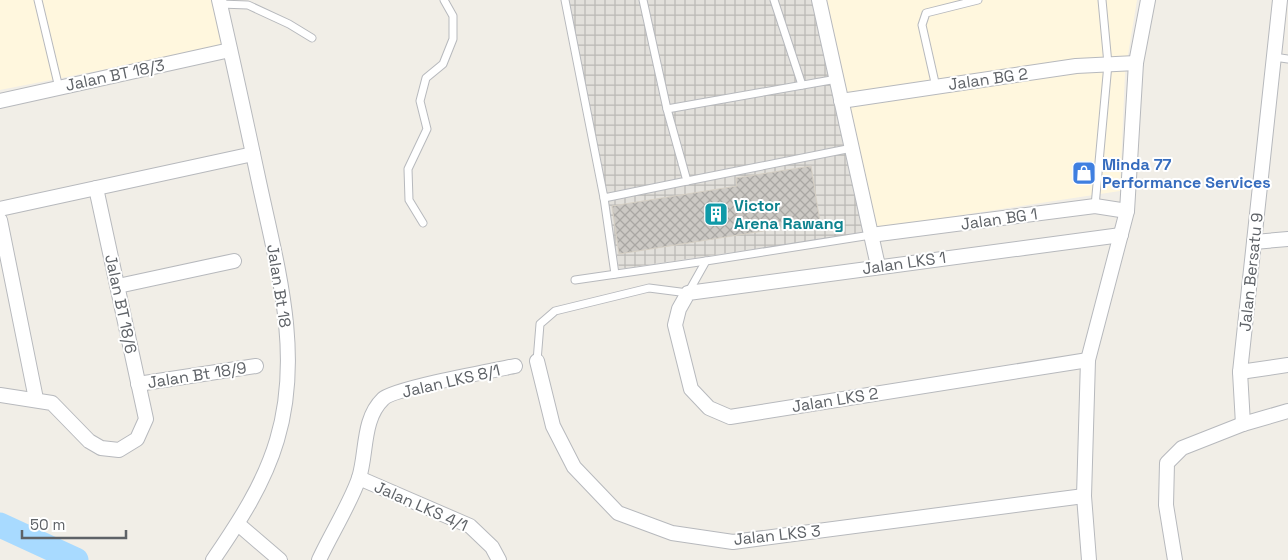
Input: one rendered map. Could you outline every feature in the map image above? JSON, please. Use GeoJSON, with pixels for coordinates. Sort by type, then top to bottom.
{"type":"FeatureCollection","features":[{"type":"Feature","properties":{"kind":"street"},"geometry":{"type":"LineString","coordinates":[[819,0],[878,266]]}},
{"type":"Feature","properties":{"kind":"street"},"geometry":{"type":"LineString","coordinates":[[1089,560],[1084,496],[1088,360],[1127,211],[1136,63],[1148,0]]}},
{"type":"Feature","properties":{"kind":"street","name":"Jalan Bersatu 9"},"geometry":{"type":"LineString","coordinates":[[1243,424],[1240,372],[1280,0]]}},
{"type":"Feature","properties":{"kind":"street","name":"Jalan Bt 18"},"geometry":{"type":"LineString","coordinates":[[213,560],[238,524],[260,483],[277,440],[286,395],[289,354],[283,292],[220,2]]}},
{"type":"Feature","properties":{"kind":"street","name":"Jalan BT 18/3"},"geometry":{"type":"LineString","coordinates":[[0,101],[230,50]]}},
{"type":"Feature","properties":{"kind":"street","name":"Jalan BG 2"},"geometry":{"type":"LineString","coordinates":[[841,101],[1076,66],[1136,63]]}},
{"type":"Feature","properties":{"kind":"street"},"geometry":{"type":"LineString","coordinates":[[0,209],[253,154]]}},
{"type":"Feature","properties":{"kind":"street","name":"Jalan BT 18/6"},"geometry":{"type":"LineString","coordinates":[[36,399],[52,403],[89,440],[101,448],[119,450],[137,439],[146,419],[96,188]]}},
{"type":"Feature","properties":{"kind":"street","name":"Jalan BG 1"},"geometry":{"type":"LineString","coordinates":[[871,236],[1096,206],[1127,211]]}},
{"type":"Feature","properties":{"kind":"street"},"geometry":{"type":"LineString","coordinates":[[0,220],[36,399],[14,399],[0,395]]}},
{"type":"Feature","properties":{"kind":"street","name":"Jalan LKS 1"},"geometry":{"type":"LineString","coordinates":[[688,293],[1121,234]]}},
{"type":"Feature","properties":{"kind":"street"},"geometry":{"type":"LineString","coordinates":[[1254,242],[1288,239]]}},
{"type":"Feature","properties":{"kind":"street"},"geometry":{"type":"LineString","coordinates":[[118,286],[234,261]]}},
{"type":"Feature","properties":{"kind":"street","name":"Jalan LKS 2"},"geometry":{"type":"LineString","coordinates":[[688,293],[679,309],[675,324],[691,389],[709,408],[730,416],[1088,360]]}},
{"type":"Feature","properties":{"kind":"street","name":"Jalan LKS 3"},"geometry":{"type":"LineString","coordinates":[[537,361],[553,426],[574,467],[618,513],[672,533],[733,542],[1084,496]]}},
{"type":"Feature","properties":{"kind":"street"},"geometry":{"type":"LineString","coordinates":[[1240,372],[1288,365]]}},
{"type":"Feature","properties":{"kind":"street","name":"Jalan Bt 18/9"},"geometry":{"type":"LineString","coordinates":[[138,384],[256,366]]}},
{"type":"Feature","properties":{"kind":"street","name":"Jalan LKS 8/1"},"geometry":{"type":"LineString","coordinates":[[319,560],[359,478],[368,429],[374,412],[383,397],[414,388],[515,366]]}},
{"type":"Feature","properties":{"kind":"street"},"geometry":{"type":"LineString","coordinates":[[1175,560],[1166,505],[1167,463],[1182,448],[1243,424],[1288,411]]}},
{"type":"Feature","properties":{"kind":"street","name":"Jalan LKS 4/1"},"geometry":{"type":"LineString","coordinates":[[359,478],[470,526],[492,547],[499,560]]}},
{"type":"Feature","properties":{"kind":"street"},"geometry":{"type":"LineString","coordinates":[[238,524],[280,560]]}},
{"type":"Feature","properties":{"kind":"lane"},"geometry":{"type":"LineString","coordinates":[[38,0],[58,88]]}},
{"type":"Feature","properties":{"kind":"lane"},"geometry":{"type":"LineString","coordinates":[[423,224],[409,200],[408,169],[427,129],[420,100],[426,78],[442,64],[454,39],[453,16],[444,0]]}},
{"type":"Feature","properties":{"kind":"lane"},"geometry":{"type":"LineString","coordinates":[[565,0],[604,198],[615,274]]}},
{"type":"Feature","properties":{"kind":"lane"},"geometry":{"type":"LineString","coordinates":[[643,0],[687,181]]}},
{"type":"Feature","properties":{"kind":"lane"},"geometry":{"type":"LineString","coordinates":[[774,0],[802,85]]}},
{"type":"Feature","properties":{"kind":"lane"},"geometry":{"type":"LineString","coordinates":[[936,87],[922,25],[926,13],[978,0]]}},
{"type":"Feature","properties":{"kind":"lane"},"geometry":{"type":"LineString","coordinates":[[1096,206],[1108,64],[1102,0]]}},
{"type":"Feature","properties":{"kind":"lane"},"geometry":{"type":"LineString","coordinates":[[220,2],[248,5],[289,24],[312,38]]}},
{"type":"Feature","properties":{"kind":"lane"},"geometry":{"type":"LineString","coordinates":[[1274,58],[1288,59]]}},
{"type":"Feature","properties":{"kind":"lane"},"geometry":{"type":"LineString","coordinates":[[668,108],[836,79]]}},
{"type":"Feature","properties":{"kind":"lane"},"geometry":{"type":"LineString","coordinates":[[604,198],[852,148]]}},
{"type":"Feature","properties":{"kind":"lane"},"geometry":{"type":"LineString","coordinates":[[575,280],[871,236]]}},
{"type":"Feature","properties":{"kind":"lane"},"geometry":{"type":"LineString","coordinates":[[537,361],[540,324],[555,311],[649,288],[688,293],[706,261]]}},
{"type":"Feature","properties":{"kind":"shaded area"},"geometry":{"type":"Polygon","coordinates":[[[0,0],[214,0],[224,46],[0,90],[0,0]]]}},
{"type":"Feature","properties":{"kind":"shaded area"},"geometry":{"type":"Polygon","coordinates":[[[569,0],[812,0],[864,233],[619,269],[569,0]]]}},
{"type":"Feature","properties":{"kind":"shaded area"},"geometry":{"type":"Polygon","coordinates":[[[827,0],[1137,0],[1125,73],[1120,191],[877,228],[827,0]]]}},
{"type":"Feature","properties":{"kind":"building","name":"Victor Arena Rawang"},"geometry":{"type":"Polygon","coordinates":[[[811,166],[820,222],[619,254],[612,206],[737,186],[736,178],[811,166]]]}},
{"type":"Feature","properties":{"kind":"waterway"},"geometry":{"type":"LineString","coordinates":[[0,525],[76,560]]}},
{"type":"Feature","properties":{"kind":"place","name":"Minda 77 Performance Services"},"geometry":{"type":"Point","coordinates":[1084,173]}},
{"type":"Feature","properties":{"kind":"place","name":"Victor Arena Rawang"},"geometry":{"type":"Point","coordinates":[716,214]}}]}
